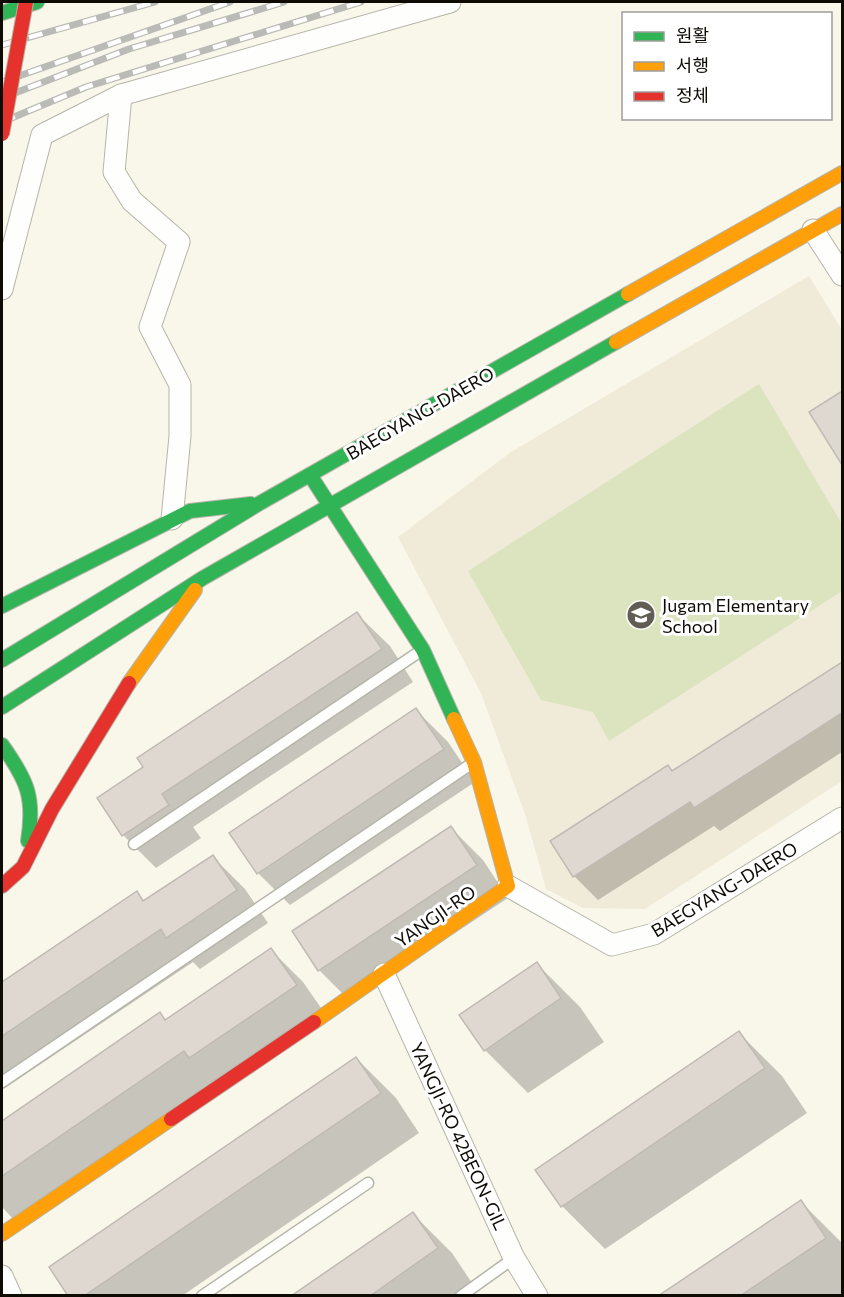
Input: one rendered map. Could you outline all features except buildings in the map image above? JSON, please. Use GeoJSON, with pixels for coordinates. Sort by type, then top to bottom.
{"type":"FeatureCollection","features":[{"type":"Feature","properties":{"kind":"main road"},"geometry":{"type":"LineString","coordinates":[[2,134],[26,2]]}},
{"type":"Feature","properties":{"kind":"main road"},"geometry":{"type":"LineString","coordinates":[[2,13],[37,2]]}},
{"type":"Feature","properties":{"kind":"main road","name":"BAEGYANG-DAERO"},"geometry":{"type":"LineString","coordinates":[[2,660],[260,503],[843,173]]}},
{"type":"Feature","properties":{"kind":"main road","name":"BAEGYANG-DAERO"},"geometry":{"type":"LineString","coordinates":[[2,707],[203,578],[327,505],[843,214]]}},
{"type":"Feature","properties":{"kind":"main road"},"geometry":{"type":"LineString","coordinates":[[310,475],[327,505],[423,650],[474,762],[508,886]]}},
{"type":"Feature","properties":{"kind":"main road"},"geometry":{"type":"LineString","coordinates":[[2,606],[190,511],[260,503]]}},
{"type":"Feature","properties":{"kind":"main road"},"geometry":{"type":"LineString","coordinates":[[2,886],[23,867],[52,809],[123,692],[203,578]]}},
{"type":"Feature","properties":{"kind":"main road"},"geometry":{"type":"LineString","coordinates":[[2,745],[27,781],[34,810],[23,867]]}},
{"type":"Feature","properties":{"kind":"main road","name":"YANGJI-RO"},"geometry":{"type":"LineString","coordinates":[[2,1234],[384,974],[508,886]]}},
{"type":"Feature","properties":{"kind":"street"},"geometry":{"type":"LineString","coordinates":[[2,289],[42,135],[121,95],[450,2]]}},
{"type":"Feature","properties":{"kind":"street"},"geometry":{"type":"LineString","coordinates":[[121,95],[114,172],[132,201],[179,242],[150,327],[180,385],[180,436],[172,519]]}},
{"type":"Feature","properties":{"kind":"street"},"geometry":{"type":"LineString","coordinates":[[813,230],[843,275]]}},
{"type":"Feature","properties":{"kind":"street","name":"BAEGYANG-DAERO"},"geometry":{"type":"LineString","coordinates":[[508,886],[612,945],[654,934],[843,818]]}},
{"type":"Feature","properties":{"kind":"street","name":"YANGJI-RO 42BEON-GIL"},"geometry":{"type":"LineString","coordinates":[[384,974],[514,1258],[537,1296]]}},
{"type":"Feature","properties":{"kind":"street"},"geometry":{"type":"LineString","coordinates":[[2,1276],[11,1296]]}},
{"type":"Feature","properties":{"kind":"lane"},"geometry":{"type":"LineString","coordinates":[[134,844],[423,650]]}},
{"type":"Feature","properties":{"kind":"lane"},"geometry":{"type":"LineString","coordinates":[[2,1082],[474,762]]}},
{"type":"Feature","properties":{"kind":"lane"},"geometry":{"type":"LineString","coordinates":[[202,1296],[368,1183]]}},
{"type":"Feature","properties":{"kind":"lane"},"geometry":{"type":"LineString","coordinates":[[462,1296],[514,1258]]}},
{"type":"Feature","properties":{"kind":"shaded area","name":"Jugam Elementary School"},"geometry":{"type":"Polygon","coordinates":[[[809,276],[842,330],[842,781],[645,909],[583,908],[546,889],[526,817],[481,693],[398,537],[511,452],[809,276]]]}},
{"type":"Feature","properties":{"kind":"green space"},"geometry":{"type":"Polygon","coordinates":[[[759,384],[842,524],[842,591],[609,741],[593,712],[541,700],[468,571],[759,384]]]}},
{"type":"Feature","properties":{"kind":"railway"},"geometry":{"type":"LineString","coordinates":[[2,45],[155,2]]}},
{"type":"Feature","properties":{"kind":"railway"},"geometry":{"type":"LineString","coordinates":[[2,82],[230,2]]}},
{"type":"Feature","properties":{"kind":"railway"},"geometry":{"type":"LineString","coordinates":[[2,98],[129,49],[284,2]]}},
{"type":"Feature","properties":{"kind":"railway"},"geometry":{"type":"LineString","coordinates":[[2,122],[86,87],[361,2]]}},
{"type":"Feature","properties":{"kind":"traffic: fast"},"geometry":{"type":"LineString","coordinates":[[2,13],[37,2]]}},
{"type":"Feature","properties":{"kind":"traffic: fast"},"geometry":{"type":"LineString","coordinates":[[2,660],[260,503],[628,294]]}},
{"type":"Feature","properties":{"kind":"traffic: fast"},"geometry":{"type":"LineString","coordinates":[[2,707],[203,578],[616,342]]}},
{"type":"Feature","properties":{"kind":"traffic: fast"},"geometry":{"type":"LineString","coordinates":[[310,475],[423,650],[454,719]]}},
{"type":"Feature","properties":{"kind":"traffic: fast"},"geometry":{"type":"LineString","coordinates":[[2,606],[190,511],[251,504]]}},
{"type":"Feature","properties":{"kind":"traffic: fast"},"geometry":{"type":"LineString","coordinates":[[2,745],[18,769],[27,790],[30,812],[28,841]]}},
{"type":"Feature","properties":{"kind":"traffic: slow"},"geometry":{"type":"LineString","coordinates":[[628,294],[842,173]]}},
{"type":"Feature","properties":{"kind":"traffic: slow"},"geometry":{"type":"LineString","coordinates":[[616,342],[842,214]]}},
{"type":"Feature","properties":{"kind":"traffic: slow"},"geometry":{"type":"LineString","coordinates":[[129,683],[195,590]]}},
{"type":"Feature","properties":{"kind":"traffic: slow"},"geometry":{"type":"LineString","coordinates":[[314,1022],[508,886],[474,762],[454,719]]}},
{"type":"Feature","properties":{"kind":"traffic: slow"},"geometry":{"type":"LineString","coordinates":[[2,1234],[171,1119]]}},
{"type":"Feature","properties":{"kind":"traffic: jam"},"geometry":{"type":"LineString","coordinates":[[2,134],[26,2]]}},
{"type":"Feature","properties":{"kind":"traffic: jam"},"geometry":{"type":"LineString","coordinates":[[2,886],[23,867],[52,809],[129,683]]}},
{"type":"Feature","properties":{"kind":"traffic: jam"},"geometry":{"type":"LineString","coordinates":[[171,1119],[314,1022]]}},
{"type":"Feature","properties":{"kind":"place","name":"Jugam Elementary School"},"geometry":{"type":"Point","coordinates":[641,615]}}]}
